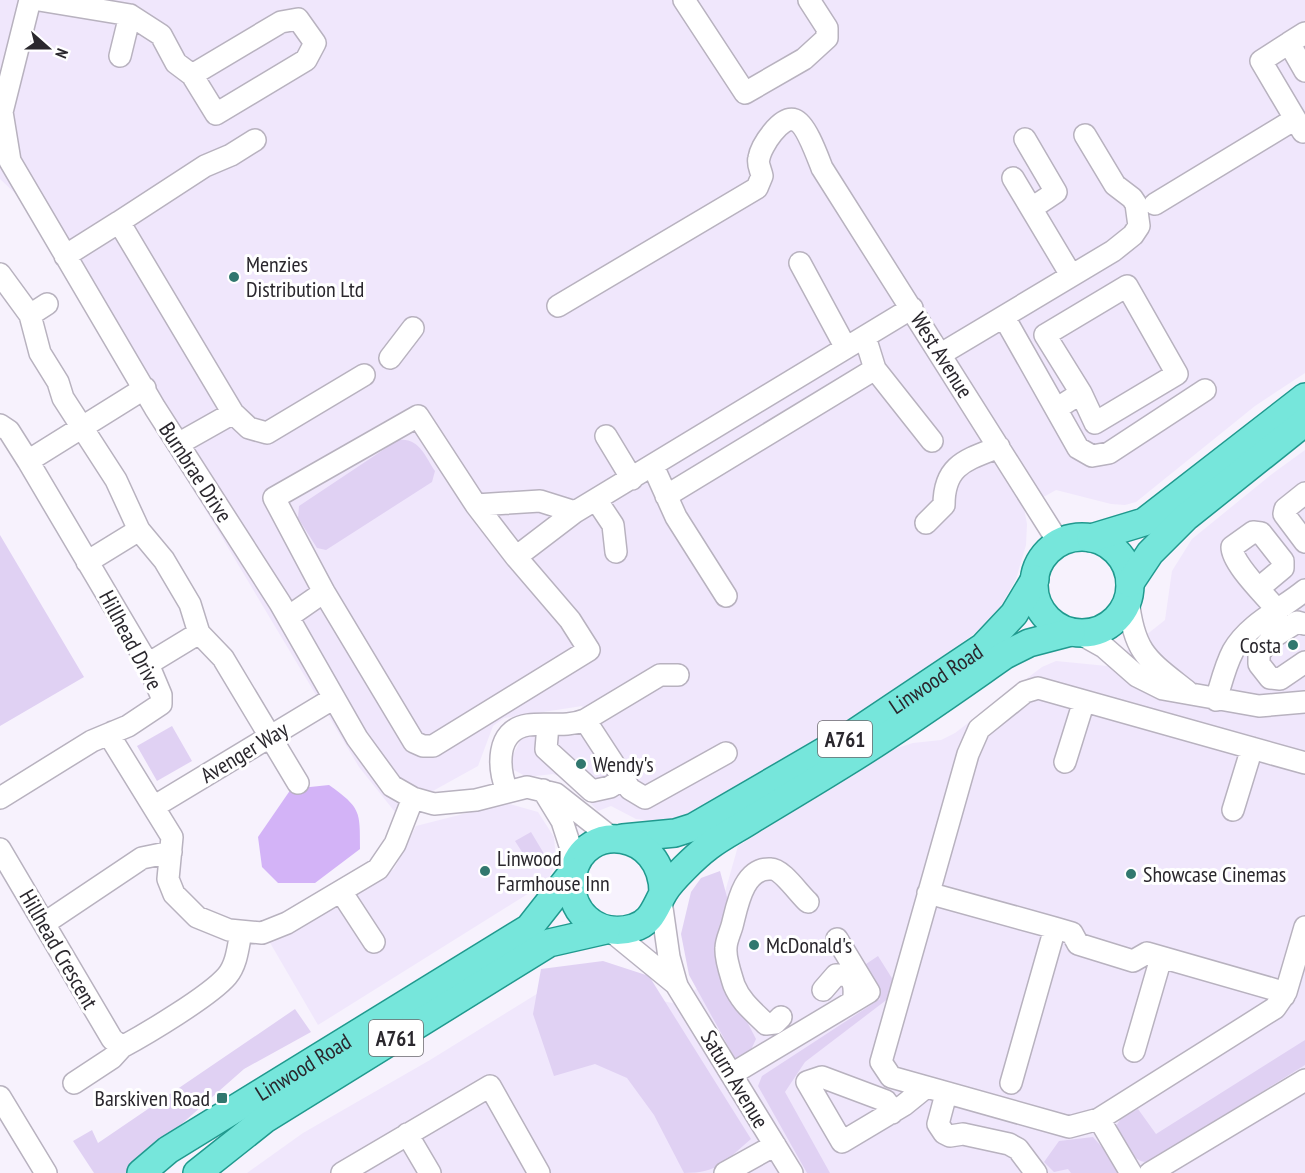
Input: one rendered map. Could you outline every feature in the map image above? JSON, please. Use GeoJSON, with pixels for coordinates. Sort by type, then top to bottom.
{"type":"FeatureCollection","features":[{"type":"Feature","properties":{"kind":"main road"},"geometry":{"type":"LineString","coordinates":[[1305,397],[1144,522],[1091,538],[1075,538],[1059,543],[1047,552],[1039,565],[1035,579],[1035,595],[1041,609],[1051,621],[1075,632],[1095,632],[1109,625],[1121,614],[1129,591],[1150,553],[1186,517],[1305,422]]}},
{"type":"Feature","properties":{"kind":"main road"},"geometry":{"type":"LineString","coordinates":[[1091,538],[1106,543],[1119,553],[1127,567],[1129,591]]}},
{"type":"Feature","properties":{"kind":"main road","name":"Linwood Road"},"geometry":{"type":"LineString","coordinates":[[616,839],[675,833],[694,827],[847,738],[983,647],[1014,614],[1035,579]]}},
{"type":"Feature","properties":{"kind":"main road","name":"Linwood Road"},"geometry":{"type":"LineString","coordinates":[[662,897],[708,847],[860,753],[1005,655],[1029,643],[1075,632]]}},
{"type":"Feature","properties":{"kind":"main road"},"geometry":{"type":"LineString","coordinates":[[616,839],[634,842],[653,856],[663,877],[662,897],[649,919],[636,928],[608,930],[592,924],[574,902],[571,887],[575,868],[590,848],[616,839]]}},
{"type":"Feature","properties":{"kind":"main road","name":"Linwood Road"},"geometry":{"type":"LineString","coordinates":[[197,1173],[259,1109],[529,928],[575,868]]}},
{"type":"Feature","properties":{"kind":"main road","name":"Linwood Road"},"geometry":{"type":"LineString","coordinates":[[141,1173],[168,1150],[259,1109],[549,943],[608,930]]}},
{"type":"Feature","properties":{"kind":"street","name":"Burnbrae Drive"},"geometry":{"type":"LineString","coordinates":[[30,0],[2,112],[5,163],[65,256],[178,444],[288,617],[357,738],[392,786],[413,798],[434,804],[476,800],[527,787],[543,790],[556,794],[574,806],[616,839]]}},
{"type":"Feature","properties":{"kind":"street"},"geometry":{"type":"LineString","coordinates":[[39,0],[74,8],[83,6],[130,15],[161,35],[176,63],[192,75],[216,114],[306,60],[315,43],[298,19],[281,22],[192,75]]}},
{"type":"Feature","properties":{"kind":"street"},"geometry":{"type":"LineString","coordinates":[[684,0],[745,93],[804,59],[827,38],[827,28],[809,0]]}},
{"type":"Feature","properties":{"kind":"street"},"geometry":{"type":"LineString","coordinates":[[120,56],[130,15]]}},
{"type":"Feature","properties":{"kind":"street"},"geometry":{"type":"LineString","coordinates":[[1155,204],[1300,124],[1261,61],[1297,38],[1305,71]]}},
{"type":"Feature","properties":{"kind":"street","name":"West Avenue"},"geometry":{"type":"LineString","coordinates":[[558,306],[757,188],[762,176],[758,161],[762,146],[785,122],[792,119],[798,121],[822,168],[1059,543]]}},
{"type":"Feature","properties":{"kind":"street"},"geometry":{"type":"LineString","coordinates":[[941,354],[1113,251],[1133,235],[1139,226],[1132,198],[1115,185],[1085,135]]}},
{"type":"Feature","properties":{"kind":"street"},"geometry":{"type":"LineString","coordinates":[[1025,139],[1056,192],[1032,208]]}},
{"type":"Feature","properties":{"kind":"street"},"geometry":{"type":"LineString","coordinates":[[65,256],[205,166],[231,156],[255,140]]}},
{"type":"Feature","properties":{"kind":"street"},"geometry":{"type":"LineString","coordinates":[[1013,178],[1071,275]]}},
{"type":"Feature","properties":{"kind":"street"},"geometry":{"type":"LineString","coordinates":[[119,222],[233,413],[249,428],[267,433],[364,375]]}},
{"type":"Feature","properties":{"kind":"street"},"geometry":{"type":"LineString","coordinates":[[800,263],[846,348]]}},
{"type":"Feature","properties":{"kind":"street"},"geometry":{"type":"LineString","coordinates":[[0,274],[38,310],[40,353],[58,382],[63,398],[116,480],[139,530],[175,577],[190,604],[199,633],[223,658],[298,783]]}},
{"type":"Feature","properties":{"kind":"street"},"geometry":{"type":"LineString","coordinates":[[1126,286],[1177,374],[1095,423],[1081,393],[1045,335],[1126,286]]}},
{"type":"Feature","properties":{"kind":"street"},"geometry":{"type":"LineString","coordinates":[[516,557],[586,506],[912,308]]}},
{"type":"Feature","properties":{"kind":"street"},"geometry":{"type":"LineString","coordinates":[[1004,317],[1078,448],[1092,456],[1109,453],[1205,390]]}},
{"type":"Feature","properties":{"kind":"street"},"geometry":{"type":"LineString","coordinates":[[390,358],[413,328]]}},
{"type":"Feature","properties":{"kind":"street"},"geometry":{"type":"LineString","coordinates":[[865,337],[875,369],[932,441]]}},
{"type":"Feature","properties":{"kind":"street"},"geometry":{"type":"LineString","coordinates":[[666,496],[875,369]]}},
{"type":"Feature","properties":{"kind":"street"},"geometry":{"type":"LineString","coordinates":[[28,461],[87,433],[145,388]]}},
{"type":"Feature","properties":{"kind":"street"},"geometry":{"type":"LineString","coordinates":[[1056,409],[1081,393]]}},
{"type":"Feature","properties":{"kind":"street"},"geometry":{"type":"LineString","coordinates":[[178,444],[233,413]]}},
{"type":"Feature","properties":{"kind":"street"},"geometry":{"type":"LineString","coordinates":[[418,416],[476,504],[516,557],[570,620],[590,650],[433,746],[423,746],[414,742],[324,592],[274,498],[418,416]]}},
{"type":"Feature","properties":{"kind":"street","name":"Hillhead Drive"},"geometry":{"type":"LineString","coordinates":[[0,424],[9,431],[28,461],[148,664],[161,696],[161,704],[128,726],[113,732]]}},
{"type":"Feature","properties":{"kind":"street"},"geometry":{"type":"LineString","coordinates":[[606,436],[632,479]]}},
{"type":"Feature","properties":{"kind":"street"},"geometry":{"type":"LineString","coordinates":[[926,523],[944,506],[944,488],[955,467],[999,447]]}},
{"type":"Feature","properties":{"kind":"street"},"geometry":{"type":"LineString","coordinates":[[653,466],[666,496],[726,596]]}},
{"type":"Feature","properties":{"kind":"street"},"geometry":{"type":"LineString","coordinates":[[1305,493],[1285,509],[1284,514],[1305,542]]}},
{"type":"Feature","properties":{"kind":"street"},"geometry":{"type":"LineString","coordinates":[[476,504],[540,501],[586,506],[612,525],[613,554]]}},
{"type":"Feature","properties":{"kind":"street"},"geometry":{"type":"LineString","coordinates":[[87,562],[139,530]]}},
{"type":"Feature","properties":{"kind":"street"},"geometry":{"type":"LineString","coordinates":[[1259,588],[1278,611]]}},
{"type":"Feature","properties":{"kind":"street"},"geometry":{"type":"LineString","coordinates":[[1216,700],[1227,664],[1237,644],[1251,630],[1305,590]]}},
{"type":"Feature","properties":{"kind":"street"},"geometry":{"type":"LineString","coordinates":[[1129,591],[1132,627],[1139,649],[1156,667],[1189,693]]}},
{"type":"Feature","properties":{"kind":"street"},"geometry":{"type":"LineString","coordinates":[[288,617],[324,592]]}},
{"type":"Feature","properties":{"kind":"street"},"geometry":{"type":"LineString","coordinates":[[1305,624],[1297,622],[1286,628],[1258,654],[1259,664],[1270,678],[1280,679],[1305,662]]}},
{"type":"Feature","properties":{"kind":"street"},"geometry":{"type":"LineString","coordinates":[[1075,632],[1104,647],[1151,684],[1173,692],[1259,706],[1305,704]]}},
{"type":"Feature","properties":{"kind":"street"},"geometry":{"type":"LineString","coordinates":[[148,664],[199,633]]}},
{"type":"Feature","properties":{"kind":"street"},"geometry":{"type":"LineString","coordinates":[[507,791],[500,774],[501,751],[509,736],[528,725],[571,726],[660,675],[678,675]]}},
{"type":"Feature","properties":{"kind":"street"},"geometry":{"type":"LineString","coordinates":[[1305,763],[1038,688],[1025,692],[979,729],[968,754],[880,1062],[891,1077],[1070,1127],[1099,1119],[1275,1008],[1284,996],[1305,927]]}},
{"type":"Feature","properties":{"kind":"street"},"geometry":{"type":"LineString","coordinates":[[1275,705],[1305,696]]}},
{"type":"Feature","properties":{"kind":"street","name":"Avenger Way"},"geometry":{"type":"LineString","coordinates":[[155,806],[268,731],[334,698]]}},
{"type":"Feature","properties":{"kind":"street"},"geometry":{"type":"LineString","coordinates":[[1065,762],[1084,700]]}},
{"type":"Feature","properties":{"kind":"street"},"geometry":{"type":"LineString","coordinates":[[585,720],[630,789],[645,798],[726,753]]}},
{"type":"Feature","properties":{"kind":"street"},"geometry":{"type":"LineString","coordinates":[[548,725],[546,749],[582,784],[593,791],[610,787],[623,779]]}},
{"type":"Feature","properties":{"kind":"street"},"geometry":{"type":"LineString","coordinates":[[0,798],[92,741],[113,732],[114,743],[155,806],[172,837],[168,879],[174,894],[197,917],[216,926],[241,932],[262,933],[287,923],[342,893],[378,869],[395,844],[413,798]]}},
{"type":"Feature","properties":{"kind":"street"},"geometry":{"type":"LineString","coordinates":[[1233,810],[1252,748]]}},
{"type":"Feature","properties":{"kind":"street"},"geometry":{"type":"LineString","coordinates":[[543,790],[562,821],[575,868]]}},
{"type":"Feature","properties":{"kind":"street","name":"Hillhead Crescent"},"geometry":{"type":"LineString","coordinates":[[0,849],[112,1039],[122,1047]]}},
{"type":"Feature","properties":{"kind":"street"},"geometry":{"type":"LineString","coordinates":[[45,923],[142,858],[171,852]]}},
{"type":"Feature","properties":{"kind":"street"},"geometry":{"type":"LineString","coordinates":[[781,1017],[775,1023],[766,1024],[747,1008],[732,977],[726,948],[739,898],[748,880],[770,869],[782,873],[792,888],[808,902]]}},
{"type":"Feature","properties":{"kind":"street"},"geometry":{"type":"LineString","coordinates":[[342,893],[374,942]]}},
{"type":"Feature","properties":{"kind":"street"},"geometry":{"type":"LineString","coordinates":[[928,893],[1072,933],[1078,944],[1133,961],[1147,953],[1276,990],[1284,996]]}},
{"type":"Feature","properties":{"kind":"street","name":"Saturn Avenue"},"geometry":{"type":"LineString","coordinates":[[662,897],[669,957],[677,986],[792,1173]]}},
{"type":"Feature","properties":{"kind":"street"},"geometry":{"type":"LineString","coordinates":[[1011,1083],[1055,928]]}},
{"type":"Feature","properties":{"kind":"street","name":"Saturn Avenue"},"geometry":{"type":"LineString","coordinates":[[608,930],[677,986]]}},
{"type":"Feature","properties":{"kind":"street"},"geometry":{"type":"LineString","coordinates":[[74,1083],[112,1058],[122,1047],[212,990],[228,975],[237,955],[241,932]]}},
{"type":"Feature","properties":{"kind":"street"},"geometry":{"type":"LineString","coordinates":[[732,1074],[869,992],[837,939]]}},
{"type":"Feature","properties":{"kind":"street"},"geometry":{"type":"LineString","coordinates":[[1134,1052],[1161,958]]}},
{"type":"Feature","properties":{"kind":"street"},"geometry":{"type":"LineString","coordinates":[[823,990],[836,975],[851,978],[855,985],[854,996],[849,1004]]}},
{"type":"Feature","properties":{"kind":"street"},"geometry":{"type":"LineString","coordinates":[[1150,1173],[1183,1165],[1305,1080]]}},
{"type":"Feature","properties":{"kind":"street"},"geometry":{"type":"LineString","coordinates":[[342,1173],[490,1086],[539,1173]]}},
{"type":"Feature","properties":{"kind":"street"},"geometry":{"type":"LineString","coordinates":[[892,1113],[925,1088]]}},
{"type":"Feature","properties":{"kind":"street"},"geometry":{"type":"LineString","coordinates":[[946,1094],[938,1124],[944,1133],[950,1136],[963,1134],[1009,1144],[1018,1149],[1036,1173]]}},
{"type":"Feature","properties":{"kind":"street"},"geometry":{"type":"LineString","coordinates":[[0,1097],[46,1173]]}},
{"type":"Feature","properties":{"kind":"street"},"geometry":{"type":"LineString","coordinates":[[1099,1119],[1131,1173]]}},
{"type":"Feature","properties":{"kind":"street"},"geometry":{"type":"LineString","coordinates":[[406,1134],[430,1173]]}},
{"type":"Feature","properties":{"kind":"street"},"geometry":{"type":"LineString","coordinates":[[725,1173],[775,1145]]}},
{"type":"Feature","properties":{"kind":"shaded area"},"geometry":{"type":"Polygon","coordinates":[[[0,0],[1305,0],[1305,373],[1255,406],[1136,502],[1125,505],[1111,504],[1056,490],[1024,508],[1027,524],[1026,545],[1016,579],[1000,608],[982,628],[870,709],[702,811],[668,823],[636,819],[611,806],[598,811],[567,779],[553,774],[527,777],[514,770],[512,757],[524,733],[563,735],[593,723],[582,706],[504,718],[493,726],[478,766],[395,812],[359,767],[18,196],[0,179],[0,0]]]}},
{"type":"Feature","properties":{"kind":"shaded area"},"geometry":{"type":"Polygon","coordinates":[[[398,440],[411,441],[421,449],[435,471],[432,482],[326,550],[317,548],[298,518],[299,506],[398,440]]]}},
{"type":"Feature","properties":{"kind":"shaded area"},"geometry":{"type":"Polygon","coordinates":[[[1305,450],[1305,1173],[247,1173],[303,1133],[430,1060],[561,979],[672,1003],[698,988],[738,846],[894,749],[913,743],[941,740],[955,733],[1042,667],[1056,661],[1107,666],[1165,620],[1172,571],[1192,539],[1305,450]]]}},
{"type":"Feature","properties":{"kind":"shaded area"},"geometry":{"type":"Polygon","coordinates":[[[0,535],[84,677],[0,726],[0,535]]]}},
{"type":"Feature","properties":{"kind":"shaded area"},"geometry":{"type":"Polygon","coordinates":[[[172,726],[192,761],[157,781],[137,746],[172,726]]]}},
{"type":"Feature","properties":{"kind":"shaded area"},"geometry":{"type":"Polygon","coordinates":[[[329,785],[347,799],[356,811],[360,826],[360,849],[315,883],[278,883],[262,867],[258,837],[291,789],[329,785]]]}},
{"type":"Feature","properties":{"kind":"shaded area"},"geometry":{"type":"Polygon","coordinates":[[[506,803],[538,812],[554,837],[556,862],[547,882],[318,1025],[269,941],[300,928],[394,869],[416,826],[506,803]]]}},
{"type":"Feature","properties":{"kind":"shaded area"},"geometry":{"type":"Polygon","coordinates":[[[531,832],[546,857],[531,866],[515,841],[531,832]]]}},
{"type":"Feature","properties":{"kind":"shaded area"},"geometry":{"type":"Polygon","coordinates":[[[720,871],[731,912],[723,975],[756,1039],[749,1054],[737,1062],[689,975],[681,934],[691,892],[701,878],[720,871]]]}},
{"type":"Feature","properties":{"kind":"shaded area"},"geometry":{"type":"Polygon","coordinates":[[[878,956],[895,983],[889,998],[805,1062],[785,1092],[830,1173],[807,1173],[758,1086],[762,1076],[880,999],[860,968],[878,956]]]}},
{"type":"Feature","properties":{"kind":"shaded area"},"geometry":{"type":"Polygon","coordinates":[[[603,961],[649,976],[751,1139],[714,1168],[684,1173],[654,1115],[627,1078],[595,1064],[554,1076],[533,1014],[541,969],[603,961]]]}},
{"type":"Feature","properties":{"kind":"shaded area"},"geometry":{"type":"Polygon","coordinates":[[[295,1009],[311,1032],[244,1069],[126,1173],[94,1173],[73,1141],[92,1130],[98,1143],[295,1009]]]}},
{"type":"Feature","properties":{"kind":"shaded area"},"geometry":{"type":"Polygon","coordinates":[[[1305,1040],[1305,1065],[1149,1162],[1143,1162],[1133,1156],[1115,1128],[1121,1118],[1138,1109],[1156,1134],[1305,1040]]]}},
{"type":"Feature","properties":{"kind":"shaded area"},"geometry":{"type":"Polygon","coordinates":[[[1093,1137],[1116,1163],[1117,1173],[1071,1173],[1068,1169],[1054,1172],[1044,1162],[1059,1141],[1093,1137]]]}},
{"type":"Feature","properties":{"kind":"place","name":"Menzies Distribution Ltd"},"geometry":{"type":"Point","coordinates":[234,277]}},
{"type":"Feature","properties":{"kind":"place","name":"Costa"},"geometry":{"type":"Point","coordinates":[1293,645]}},
{"type":"Feature","properties":{"kind":"place","name":"Wendy's"},"geometry":{"type":"Point","coordinates":[581,764]}},
{"type":"Feature","properties":{"kind":"place","name":"Linwood Farmhouse Inn"},"geometry":{"type":"Point","coordinates":[485,871]}},
{"type":"Feature","properties":{"kind":"place","name":"Showcase Cinemas"},"geometry":{"type":"Point","coordinates":[1131,874]}},
{"type":"Feature","properties":{"kind":"place","name":"McDonald's"},"geometry":{"type":"Point","coordinates":[754,945]}},
{"type":"Feature","properties":{"kind":"place","name":"Barskiven Road"},"geometry":{"type":"Point","coordinates":[222,1098]}}]}
